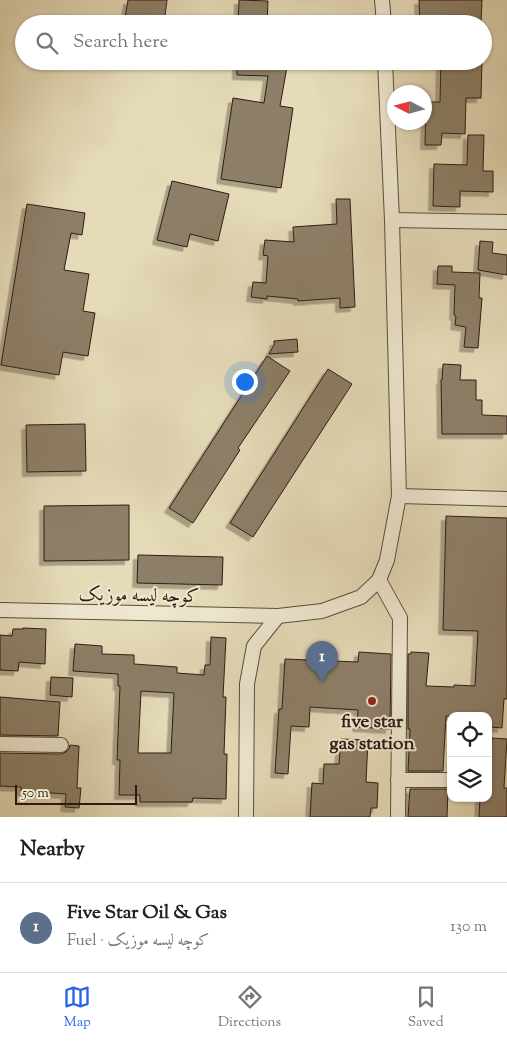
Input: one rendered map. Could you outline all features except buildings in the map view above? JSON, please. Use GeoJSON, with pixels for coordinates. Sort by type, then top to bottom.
{"type":"FeatureCollection","features":[{"type":"Feature","properties":{"kind":"street"},"geometry":{"type":"LineString","coordinates":[[382,0],[383,15]]}},
{"type":"Feature","properties":{"kind":"street"},"geometry":{"type":"LineString","coordinates":[[385,70],[392,220],[399,496],[387,560],[379,580],[400,618],[398,817]]}},
{"type":"Feature","properties":{"kind":"street"},"geometry":{"type":"LineString","coordinates":[[392,220],[507,222]]}},
{"type":"Feature","properties":{"kind":"street"},"geometry":{"type":"LineString","coordinates":[[399,496],[507,499]]}},
{"type":"Feature","properties":{"kind":"street","name":"کوچه لیسه موزیک"},"geometry":{"type":"LineString","coordinates":[[0,610],[278,616],[322,611],[362,597],[379,580]]}},
{"type":"Feature","properties":{"kind":"street"},"geometry":{"type":"LineString","coordinates":[[246,817],[247,684],[254,646],[278,616]]}},
{"type":"Feature","properties":{"kind":"street"},"geometry":{"type":"LineString","coordinates":[[0,744],[61,745]]}},
{"type":"Feature","properties":{"kind":"street"},"geometry":{"type":"LineString","coordinates":[[398,780],[447,780]]}},
{"type":"Feature","properties":{"kind":"place","name":"Five Star Oil & Gas"},"geometry":{"type":"Point","coordinates":[322,682]}},
{"type":"Feature","properties":{"kind":"place","name":"five star gas station"},"geometry":{"type":"Point","coordinates":[372,701]}}]}
